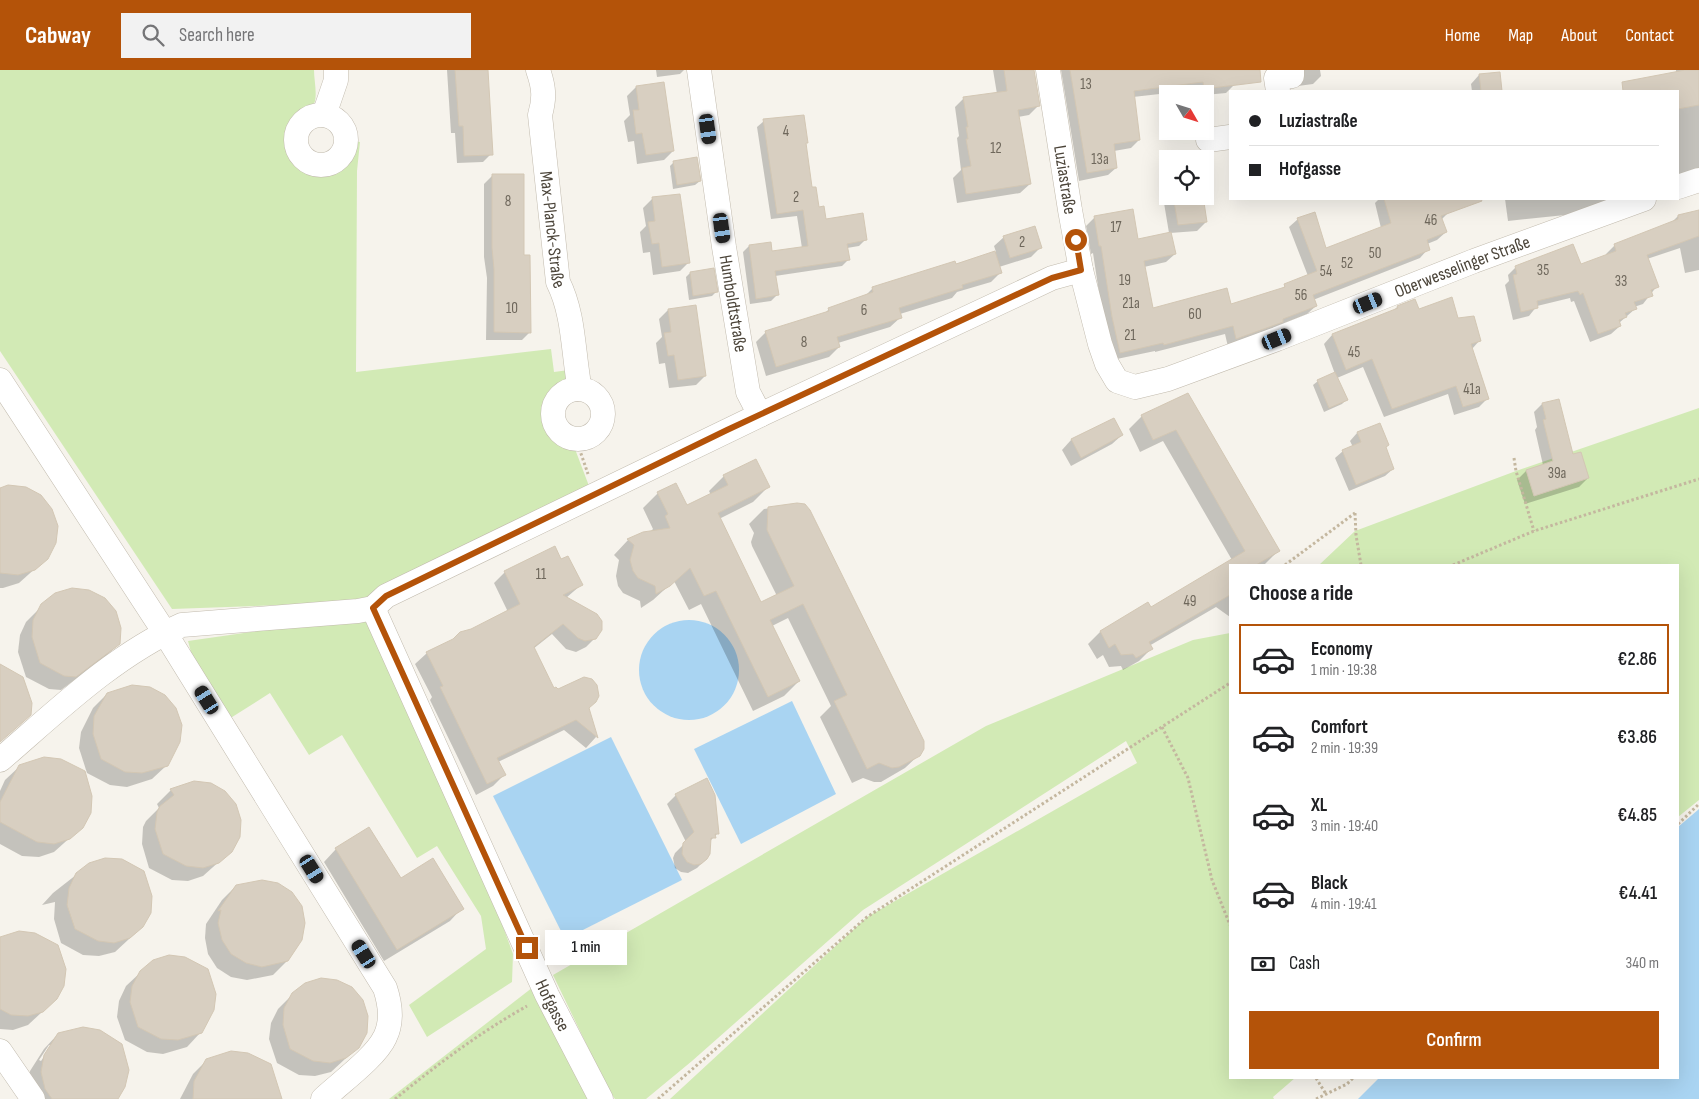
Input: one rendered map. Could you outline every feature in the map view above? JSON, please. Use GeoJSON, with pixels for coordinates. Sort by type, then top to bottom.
{"type":"FeatureCollection","features":[{"type":"Feature","properties":{"kind":"street"},"geometry":{"type":"LineString","coordinates":[[324,115],[336,80],[336,70]]}},
{"type":"Feature","properties":{"kind":"street","name":"Max-Planck-Straße"},"geometry":{"type":"LineString","coordinates":[[538,70],[543,85],[544,101],[540,115],[558,282],[569,310],[578,378],[576,389]]}},
{"type":"Feature","properties":{"kind":"street","name":"Humboldtstraße"},"geometry":{"type":"LineString","coordinates":[[699,70],[724,247],[748,392],[760,415]]}},
{"type":"Feature","properties":{"kind":"street","name":"Luziastraße"},"geometry":{"type":"LineString","coordinates":[[1048,70],[1081,270],[1107,364],[1117,381],[1135,387],[1168,379]]}},
{"type":"Feature","properties":{"kind":"street"},"geometry":{"type":"LineString","coordinates":[[1278,90],[1276,78],[1292,76],[1292,70]]}},
{"type":"Feature","properties":{"kind":"street"},"geometry":{"type":"LineString","coordinates":[[1679,187],[1699,180]]}},
{"type":"Feature","properties":{"kind":"street","name":"Oberwesselinger Straße"},"geometry":{"type":"LineString","coordinates":[[1168,379],[1277,339],[1474,261],[1641,200]]}},
{"type":"Feature","properties":{"kind":"street"},"geometry":{"type":"LineString","coordinates":[[0,760],[115,664],[165,633],[182,625],[358,612],[373,608],[386,596],[596,493],[1052,278],[1081,270]]}},
{"type":"Feature","properties":{"kind":"street"},"geometry":{"type":"LineString","coordinates":[[0,380],[165,633],[385,988],[390,1002],[390,1015],[386,1036],[374,1052],[323,1099]]}},
{"type":"Feature","properties":{"kind":"street"},"geometry":{"type":"LineString","coordinates":[[576,389],[592,394],[598,399],[602,406],[603,416],[595,433],[586,438],[576,439],[569,438],[563,434],[554,422],[553,414],[558,400],[563,395],[576,389]]}},
{"type":"Feature","properties":{"kind":"street","name":"Hofgasse"},"geometry":{"type":"LineString","coordinates":[[373,608],[547,994],[602,1099]]}},
{"type":"Feature","properties":{"kind":"street"},"geometry":{"type":"LineString","coordinates":[[0,1051],[33,1099]]}},
{"type":"Feature","properties":{"kind":"path"},"geometry":{"type":"LineString","coordinates":[[576,439],[596,493]]}},
{"type":"Feature","properties":{"kind":"path"},"geometry":{"type":"LineString","coordinates":[[1514,458],[1516,471],[1534,531]]}},
{"type":"Feature","properties":{"kind":"path"},"geometry":{"type":"LineString","coordinates":[[1455,564],[1534,531],[1699,479]]}},
{"type":"Feature","properties":{"kind":"path"},"geometry":{"type":"LineString","coordinates":[[1286,564],[1355,513],[1356,535],[1361,564]]}},
{"type":"Feature","properties":{"kind":"path"},"geometry":{"type":"LineString","coordinates":[[658,1099],[867,917],[1229,684]]}},
{"type":"Feature","properties":{"kind":"path"},"geometry":{"type":"LineString","coordinates":[[1162,727],[1188,778],[1212,880],[1229,922]]}},
{"type":"Feature","properties":{"kind":"path"},"geometry":{"type":"LineString","coordinates":[[1679,823],[1699,804]]}},
{"type":"Feature","properties":{"kind":"path"},"geometry":{"type":"LineString","coordinates":[[395,1099],[441,1061],[547,994]]}},
{"type":"Feature","properties":{"kind":"path"},"geometry":{"type":"LineString","coordinates":[[1317,1079],[1326,1094]]}},
{"type":"Feature","properties":{"kind":"path"},"geometry":{"type":"LineString","coordinates":[[1316,1099],[1346,1084],[1352,1079]]}},
{"type":"Feature","properties":{"kind":"green space"},"geometry":{"type":"Polygon","coordinates":[[[0,70],[314,70],[315,101],[313,106],[298,118],[290,128],[288,145],[292,157],[299,166],[309,171],[320,172],[331,170],[341,164],[349,154],[354,141],[360,142],[357,171],[356,372],[551,349],[554,372],[569,370],[567,379],[547,397],[543,406],[543,422],[547,430],[559,442],[575,449],[589,486],[361,602],[172,609],[0,351],[0,70]]]}},
{"type":"Feature","properties":{"kind":"green space"},"geometry":{"type":"Polygon","coordinates":[[[1699,408],[1699,800],[1679,816],[1679,564],[1320,564],[1355,531],[1516,471],[1699,408]]]}},
{"type":"Feature","properties":{"kind":"green space"},"geometry":{"type":"Polygon","coordinates":[[[335,620],[370,623],[498,913],[513,954],[512,982],[427,1037],[409,1005],[486,949],[481,916],[437,846],[417,858],[342,735],[309,755],[270,693],[229,719],[192,656],[188,641],[335,620]]]}},
{"type":"Feature","properties":{"kind":"green space"},"geometry":{"type":"Polygon","coordinates":[[[1229,633],[1229,1079],[1294,1079],[1273,1097],[1274,1099],[670,1099],[867,917],[1137,763],[1126,741],[863,910],[692,1061],[646,1099],[615,1099],[608,1089],[553,975],[986,726],[1193,640],[1229,633]]]}},
{"type":"Feature","properties":{"kind":"green space"},"geometry":{"type":"Polygon","coordinates":[[[537,984],[600,1099],[389,1099],[537,984]]]}},
{"type":"Feature","properties":{"kind":"water"},"geometry":{"type":"Polygon","coordinates":[[[689,620],[708,624],[725,634],[735,651],[739,670],[735,689],[725,706],[708,716],[689,720],[670,716],[653,706],[643,689],[639,670],[643,651],[653,634],[670,624],[689,620]]]}},
{"type":"Feature","properties":{"kind":"water"},"geometry":{"type":"Polygon","coordinates":[[[792,701],[836,794],[741,844],[694,749],[792,701]]]}},
{"type":"Feature","properties":{"kind":"water"},"geometry":{"type":"Polygon","coordinates":[[[611,737],[682,880],[565,939],[493,796],[611,737]]]}},
{"type":"Feature","properties":{"kind":"water"},"geometry":{"type":"Polygon","coordinates":[[[1699,809],[1699,1099],[1358,1099],[1378,1079],[1679,1079],[1679,826],[1699,809]]]}},
{"type":"Feature","properties":{"kind":"building"},"geometry":{"type":"Polygon","coordinates":[[[455,70],[488,70],[493,155],[464,156],[463,126],[459,126],[455,70]]]}},
{"type":"Feature","properties":{"kind":"building"},"geometry":{"type":"Polygon","coordinates":[[[1004,70],[1034,70],[1040,106],[1018,110],[1031,184],[966,194],[962,168],[971,166],[966,139],[968,139],[966,127],[968,127],[963,97],[1007,91],[1004,70]]]}},
{"type":"Feature","properties":{"kind":"building"},"geometry":{"type":"Polygon","coordinates":[[[1070,70],[1260,70],[1261,82],[1214,88],[1214,85],[1203,85],[1203,82],[1159,85],[1159,88],[1134,91],[1140,140],[1114,144],[1117,168],[1087,173],[1070,70]]]}},
{"type":"Feature","properties":{"kind":"building"},"geometry":{"type":"Polygon","coordinates":[[[1685,70],[1699,70],[1699,105],[1679,109],[1679,90],[1623,90],[1622,82],[1685,70]]]}},
{"type":"Feature","properties":{"kind":"building"},"geometry":{"type":"Polygon","coordinates":[[[1500,72],[1502,90],[1481,90],[1479,74],[1500,72]]]}},
{"type":"Feature","properties":{"kind":"building"},"geometry":{"type":"Polygon","coordinates":[[[664,82],[674,151],[646,155],[642,133],[636,134],[633,110],[639,110],[636,86],[664,82]]]}},
{"type":"Feature","properties":{"kind":"building"},"geometry":{"type":"Polygon","coordinates":[[[804,115],[812,187],[816,187],[819,207],[824,206],[826,219],[863,213],[867,240],[847,244],[850,260],[775,271],[779,295],[756,299],[749,245],[771,242],[772,251],[808,246],[803,210],[777,214],[763,119],[804,115]]]}},
{"type":"Feature","properties":{"kind":"building"},"geometry":{"type":"Polygon","coordinates":[[[697,157],[701,181],[677,185],[673,161],[697,157]]]}},
{"type":"Feature","properties":{"kind":"building"},"geometry":{"type":"Polygon","coordinates":[[[492,174],[524,174],[524,255],[530,255],[531,333],[494,332],[492,174]]]}},
{"type":"Feature","properties":{"kind":"building"},"geometry":{"type":"Polygon","coordinates":[[[680,194],[690,263],[662,267],[659,243],[652,244],[648,222],[655,221],[652,197],[680,194]]]}},
{"type":"Feature","properties":{"kind":"building"},"geometry":{"type":"Polygon","coordinates":[[[1384,200],[1482,201],[1441,216],[1447,232],[1427,240],[1430,250],[1313,295],[1317,306],[1283,319],[1283,322],[1236,339],[1233,326],[1164,345],[1163,343],[1120,353],[1094,216],[1133,209],[1138,239],[1171,232],[1176,254],[1144,261],[1153,308],[1227,288],[1231,304],[1285,287],[1284,284],[1317,271],[1297,218],[1315,212],[1326,248],[1391,223],[1384,200]]]}},
{"type":"Feature","properties":{"kind":"building"},"geometry":{"type":"Polygon","coordinates":[[[1175,205],[1204,205],[1207,222],[1178,225],[1175,205]]]}},
{"type":"Feature","properties":{"kind":"building"},"geometry":{"type":"Polygon","coordinates":[[[1699,210],[1699,236],[1647,255],[1659,287],[1651,290],[1653,296],[1634,302],[1637,309],[1625,313],[1627,317],[1619,320],[1621,326],[1598,334],[1583,293],[1580,295],[1578,291],[1537,301],[1538,308],[1521,312],[1513,275],[1517,274],[1515,266],[1573,244],[1581,264],[1616,251],[1614,244],[1678,219],[1678,215],[1699,210]]]}},
{"type":"Feature","properties":{"kind":"building"},"geometry":{"type":"Polygon","coordinates":[[[1035,226],[1042,248],[1010,258],[1003,236],[1035,226]]]}},
{"type":"Feature","properties":{"kind":"building"},"geometry":{"type":"Polygon","coordinates":[[[995,251],[1002,273],[962,285],[963,288],[899,308],[902,318],[837,337],[840,347],[776,367],[765,331],[829,311],[828,308],[873,292],[872,287],[955,261],[956,264],[995,251]]]}},
{"type":"Feature","properties":{"kind":"building"},"geometry":{"type":"Polygon","coordinates":[[[714,268],[718,292],[693,296],[690,272],[714,268]]]}},
{"type":"Feature","properties":{"kind":"building"},"geometry":{"type":"Polygon","coordinates":[[[1452,297],[1458,318],[1474,316],[1481,341],[1471,344],[1489,399],[1463,407],[1456,386],[1392,409],[1372,359],[1346,370],[1332,334],[1398,308],[1397,306],[1415,299],[1419,309],[1452,297]]]}},
{"type":"Feature","properties":{"kind":"building"},"geometry":{"type":"Polygon","coordinates":[[[696,305],[706,376],[678,380],[674,355],[668,356],[664,333],[671,332],[668,309],[696,305]]]}},
{"type":"Feature","properties":{"kind":"building"},"geometry":{"type":"Polygon","coordinates":[[[1335,372],[1348,400],[1329,408],[1317,380],[1335,372]]]}},
{"type":"Feature","properties":{"kind":"building"},"geometry":{"type":"Polygon","coordinates":[[[1188,393],[1280,551],[1258,564],[1229,564],[1229,596],[1149,642],[1153,649],[1136,658],[1133,654],[1121,655],[1115,644],[1109,648],[1100,631],[1148,602],[1151,607],[1245,551],[1176,430],[1153,440],[1141,415],[1188,393]]]}},
{"type":"Feature","properties":{"kind":"building"},"geometry":{"type":"Polygon","coordinates":[[[1559,399],[1573,454],[1581,452],[1589,478],[1534,496],[1526,470],[1553,461],[1543,420],[1546,419],[1542,403],[1559,399]]]}},
{"type":"Feature","properties":{"kind":"building"},"geometry":{"type":"Polygon","coordinates":[[[1114,418],[1123,435],[1081,458],[1071,439],[1114,418]]]}},
{"type":"Feature","properties":{"kind":"building"},"geometry":{"type":"Polygon","coordinates":[[[1380,423],[1389,445],[1386,447],[1394,469],[1356,485],[1342,450],[1361,442],[1357,432],[1380,423]]]}},
{"type":"Feature","properties":{"kind":"building"},"geometry":{"type":"Polygon","coordinates":[[[756,459],[770,487],[718,513],[761,602],[794,586],[767,530],[768,507],[797,503],[805,504],[810,510],[924,741],[924,749],[920,756],[899,767],[892,768],[879,763],[867,769],[834,701],[847,695],[803,604],[770,620],[800,681],[768,697],[716,591],[704,596],[690,568],[670,586],[656,594],[655,586],[638,578],[633,571],[630,560],[634,545],[627,539],[643,532],[670,528],[665,516],[668,514],[657,492],[676,483],[687,505],[728,485],[723,475],[756,459]]]}},
{"type":"Feature","properties":{"kind":"building"},"geometry":{"type":"Polygon","coordinates":[[[8,485],[26,487],[41,495],[52,509],[58,526],[56,543],[48,559],[35,570],[18,575],[0,573],[0,488],[8,485]]]}},
{"type":"Feature","properties":{"kind":"building"},"geometry":{"type":"Polygon","coordinates":[[[555,546],[561,559],[568,556],[583,585],[563,595],[597,614],[602,621],[602,630],[596,639],[585,641],[578,638],[563,624],[534,647],[554,688],[558,689],[584,677],[592,679],[597,685],[599,696],[596,702],[589,708],[598,738],[576,720],[497,758],[506,775],[487,784],[440,687],[443,686],[426,652],[453,639],[460,632],[471,629],[520,604],[504,571],[555,546]]]}},
{"type":"Feature","properties":{"kind":"building"},"geometry":{"type":"Polygon","coordinates":[[[72,588],[89,590],[105,598],[116,611],[121,628],[120,644],[76,677],[64,676],[40,663],[32,637],[33,620],[41,604],[55,593],[72,588]]]}},
{"type":"Feature","properties":{"kind":"building"},"geometry":{"type":"Polygon","coordinates":[[[0,664],[23,677],[32,703],[31,715],[0,742],[0,664]]]}},
{"type":"Feature","properties":{"kind":"building"},"geometry":{"type":"Polygon","coordinates":[[[132,685],[150,687],[165,695],[176,708],[182,725],[180,742],[168,766],[142,773],[125,772],[101,759],[93,734],[94,716],[107,693],[132,685]]]}},
{"type":"Feature","properties":{"kind":"building"},"geometry":{"type":"Polygon","coordinates":[[[44,757],[61,759],[85,771],[92,796],[91,813],[83,828],[70,839],[54,844],[37,842],[0,822],[0,802],[19,765],[44,757]]]}},
{"type":"Feature","properties":{"kind":"building"},"geometry":{"type":"Polygon","coordinates":[[[707,778],[715,795],[719,834],[715,834],[716,838],[711,838],[710,854],[707,859],[701,864],[694,865],[687,862],[682,854],[683,843],[694,832],[675,794],[707,778]]]}},
{"type":"Feature","properties":{"kind":"building"},"geometry":{"type":"Polygon","coordinates":[[[194,781],[211,783],[225,791],[236,804],[241,820],[240,837],[232,852],[219,863],[203,868],[186,866],[163,854],[155,829],[157,812],[160,806],[174,795],[170,789],[194,781]]]}},
{"type":"Feature","properties":{"kind":"building"},"geometry":{"type":"Polygon","coordinates":[[[369,827],[401,878],[433,858],[464,909],[397,950],[335,848],[369,827]]]}},
{"type":"Feature","properties":{"kind":"building"},"geometry":{"type":"Polygon","coordinates":[[[105,858],[122,859],[144,871],[152,896],[151,913],[143,927],[130,938],[114,943],[98,941],[75,929],[67,905],[69,888],[76,873],[89,863],[105,858]]]}},
{"type":"Feature","properties":{"kind":"building"},"geometry":{"type":"Polygon","coordinates":[[[262,880],[278,883],[292,892],[302,906],[305,923],[302,940],[288,961],[262,967],[246,963],[231,954],[222,940],[218,923],[221,910],[218,911],[236,885],[262,880]]]}},
{"type":"Feature","properties":{"kind":"building"},"geometry":{"type":"Polygon","coordinates":[[[19,931],[35,933],[58,945],[66,969],[64,986],[57,999],[43,1012],[28,1016],[11,1015],[0,1009],[0,937],[19,931]]]}},
{"type":"Feature","properties":{"kind":"building"},"geometry":{"type":"Polygon","coordinates":[[[169,955],[185,957],[208,969],[216,994],[214,1010],[202,1033],[178,1040],[161,1039],[138,1027],[130,1002],[132,986],[140,971],[153,960],[169,955]]]}},
{"type":"Feature","properties":{"kind":"building"},"geometry":{"type":"Polygon","coordinates":[[[321,978],[337,980],[352,987],[363,1000],[368,1016],[367,1033],[359,1048],[346,1058],[330,1063],[313,1061],[290,1049],[283,1025],[284,1008],[292,993],[305,983],[321,978]]]}},
{"type":"Feature","properties":{"kind":"building"},"geometry":{"type":"Polygon","coordinates":[[[83,1027],[100,1030],[122,1044],[129,1070],[125,1087],[118,1099],[52,1099],[45,1089],[41,1072],[44,1055],[58,1033],[83,1027]]]}},
{"type":"Feature","properties":{"kind":"building"},"geometry":{"type":"Polygon","coordinates":[[[231,1051],[248,1053],[271,1064],[282,1099],[193,1099],[194,1081],[206,1059],[231,1051]]]}},
{"type":"Feature","properties":{"kind":"route"},"geometry":{"type":"LineString","coordinates":[[527,948],[373,608],[386,596],[727,430],[1052,278],[1081,270],[1076,240]]}}]}
